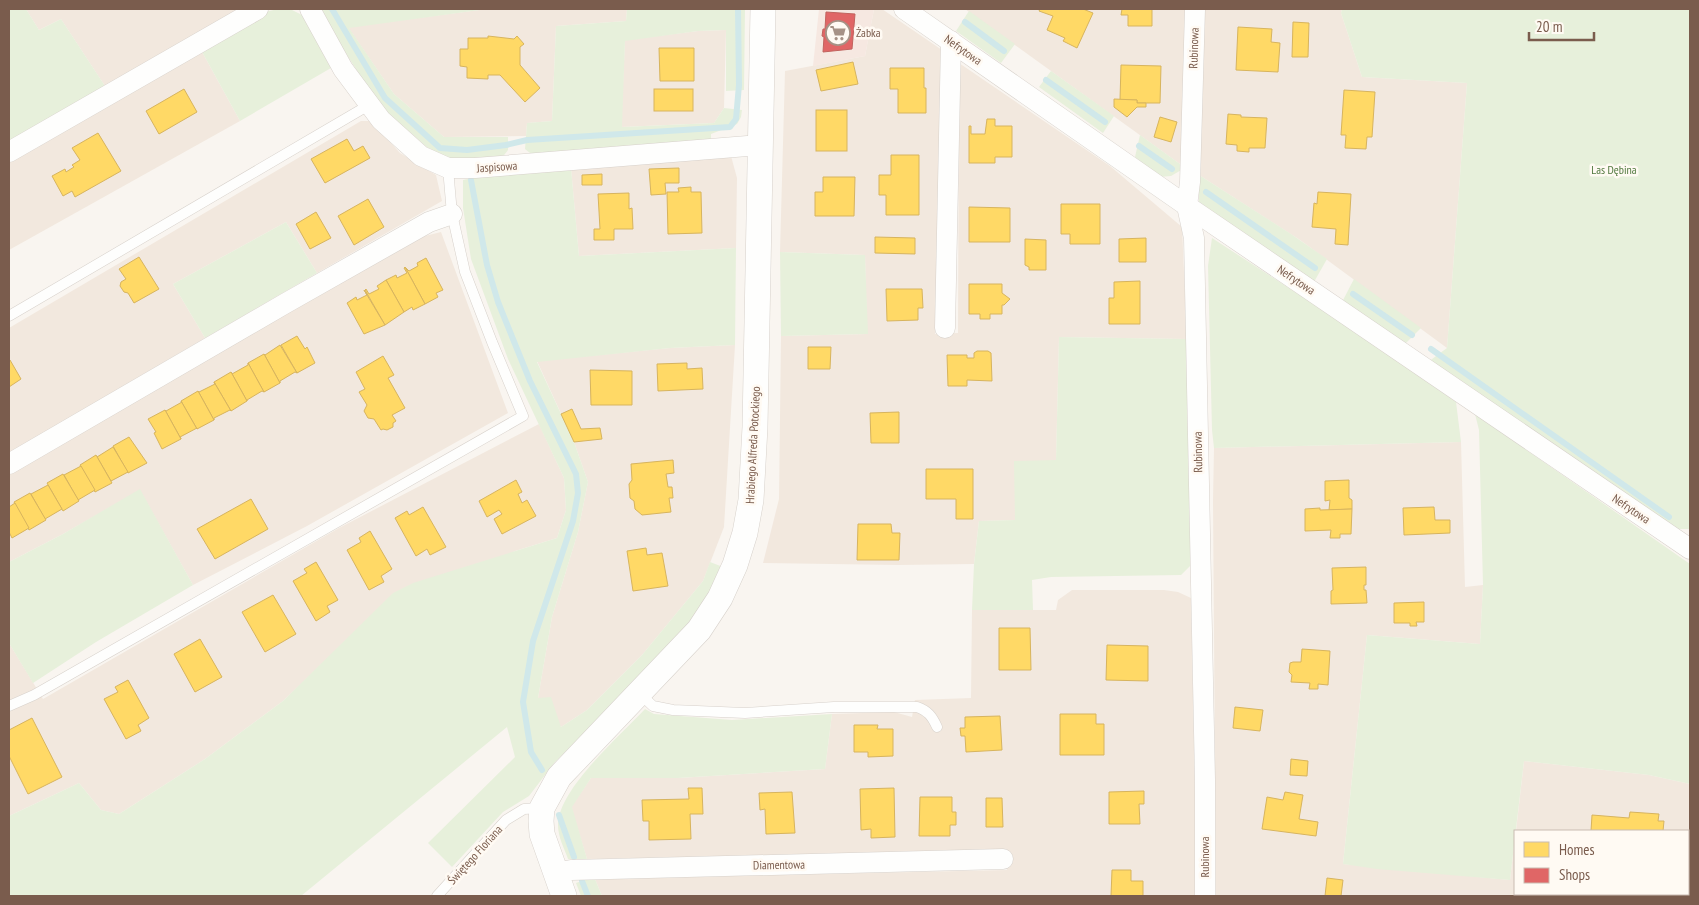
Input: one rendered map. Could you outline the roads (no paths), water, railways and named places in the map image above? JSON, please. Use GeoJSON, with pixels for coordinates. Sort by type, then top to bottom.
{"type":"FeatureCollection","features":[{"type":"Feature","properties":{"kind":"street"},"geometry":{"type":"LineString","coordinates":[[9,152],[258,9]]}},
{"type":"Feature","properties":{"kind":"street","name":"Jaspisowa"},"geometry":{"type":"LineString","coordinates":[[310,9],[343,69],[382,120],[406,144],[422,156],[448,168],[475,168],[760,145]]}},
{"type":"Feature","properties":{"kind":"street","name":"Hrabiego Alfreda Potockiego"},"geometry":{"type":"LineString","coordinates":[[564,896],[542,834],[542,808],[559,777],[699,630],[720,598],[735,566],[745,533],[751,500],[755,427],[763,9]]}},
{"type":"Feature","properties":{"kind":"street","name":"Nefrytowa"},"geometry":{"type":"LineString","coordinates":[[904,9],[1187,206],[1690,549]]}},
{"type":"Feature","properties":{"kind":"street","name":"Rubinowa"},"geometry":{"type":"LineString","coordinates":[[1195,9],[1190,182],[1187,206],[1194,238],[1205,896]]}},
{"type":"Feature","properties":{"kind":"street"},"geometry":{"type":"LineString","coordinates":[[945,328],[951,41]]}},
{"type":"Feature","properties":{"kind":"street"},"geometry":{"type":"LineString","coordinates":[[9,464],[294,298],[429,222],[452,214]]}},
{"type":"Feature","properties":{"kind":"street","name":"Diamentowa"},"geometry":{"type":"LineString","coordinates":[[555,873],[571,870],[1003,859]]}},
{"type":"Feature","properties":{"kind":"lane"},"geometry":{"type":"LineString","coordinates":[[9,316],[369,105]]}},
{"type":"Feature","properties":{"kind":"lane"},"geometry":{"type":"LineString","coordinates":[[9,706],[51,685],[523,416],[465,272],[452,214],[448,168]]}},
{"type":"Feature","properties":{"kind":"lane"},"geometry":{"type":"LineString","coordinates":[[639,693],[653,706],[673,710],[745,712],[834,707],[917,707],[932,716],[937,727]]}},
{"type":"Feature","properties":{"kind":"lane","name":"Świętego Floriana"},"geometry":{"type":"LineString","coordinates":[[437,896],[506,820],[524,809],[542,808]]}},
{"type":"Feature","properties":{"kind":"waterway"},"geometry":{"type":"LineString","coordinates":[[332,9],[385,98],[440,148],[467,150],[527,140],[730,127],[736,119],[739,85],[738,9]]}},
{"type":"Feature","properties":{"kind":"waterway"},"geometry":{"type":"LineString","coordinates":[[965,22],[1004,51]]}},
{"type":"Feature","properties":{"kind":"waterway"},"geometry":{"type":"LineString","coordinates":[[1046,80],[1105,122]]}},
{"type":"Feature","properties":{"kind":"waterway"},"geometry":{"type":"LineString","coordinates":[[1139,146],[1172,169]]}},
{"type":"Feature","properties":{"kind":"waterway"},"geometry":{"type":"LineString","coordinates":[[471,180],[487,265],[498,302],[530,381],[576,474],[578,493],[573,521],[533,641],[523,702],[531,752],[542,770]]}},
{"type":"Feature","properties":{"kind":"waterway"},"geometry":{"type":"LineString","coordinates":[[1206,192],[1315,268]]}},
{"type":"Feature","properties":{"kind":"waterway"},"geometry":{"type":"LineString","coordinates":[[1353,294],[1412,335]]}},
{"type":"Feature","properties":{"kind":"waterway"},"geometry":{"type":"LineString","coordinates":[[1431,349],[1669,517]]}},
{"type":"Feature","properties":{"kind":"waterway"},"geometry":{"type":"LineString","coordinates":[[559,815],[574,857]]}},
{"type":"Feature","properties":{"kind":"waterway"},"geometry":{"type":"LineString","coordinates":[[582,881],[588,896]]}},
{"type":"Feature","properties":{"kind":"place","name":"Żabka"},"geometry":{"type":"Point","coordinates":[838,33]}},
{"type":"Feature","properties":{"kind":"park label","name":"Las Dębina"},"geometry":{"type":"Point","coordinates":[1614,170]}}]}
